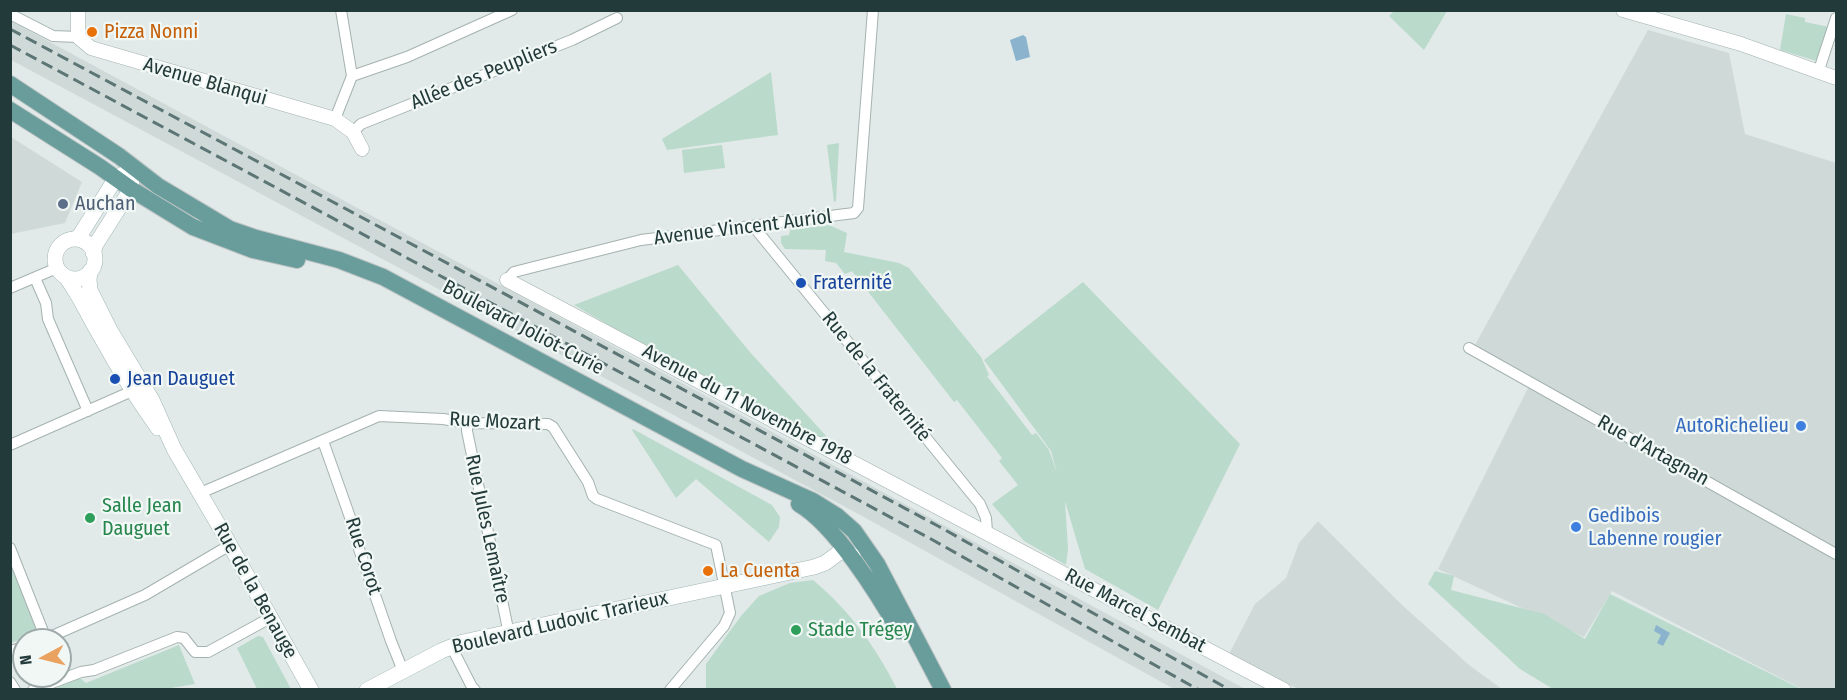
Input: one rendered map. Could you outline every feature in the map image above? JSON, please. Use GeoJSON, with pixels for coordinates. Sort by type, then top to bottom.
{"type":"FeatureCollection","features":[{"type":"Feature","properties":{"kind":"main road","name":"Boulevard Joliot-Curie"},"geometry":{"type":"LineString","coordinates":[[10,84],[199,212],[230,229],[339,260],[383,277],[742,469],[827,509],[861,539],[943,690]]}},
{"type":"Feature","properties":{"kind":"main road","name":"Boulevard Joliot-Curie"},"geometry":{"type":"LineString","coordinates":[[10,110],[193,227],[253,250],[337,269],[382,286],[739,477],[809,510],[827,526],[891,617],[933,690]]}},
{"type":"Feature","properties":{"kind":"main road"},"geometry":{"type":"LineString","coordinates":[[133,167],[131,189],[96,244],[93,266],[90,271],[79,278],[61,272],[55,258],[58,248],[80,235],[116,178],[133,167]]}},
{"type":"Feature","properties":{"kind":"main road"},"geometry":{"type":"LineString","coordinates":[[75,239],[87,243],[93,253]]}},
{"type":"Feature","properties":{"kind":"main road","name":"Rue de la Benauge"},"geometry":{"type":"LineString","coordinates":[[90,271],[89,285],[92,295],[139,388],[267,620],[310,690]]}},
{"type":"Feature","properties":{"kind":"main road","name":"Rue de la Benauge"},"geometry":{"type":"LineString","coordinates":[[61,272],[78,294],[100,336],[139,388]]}},
{"type":"Feature","properties":{"kind":"main road"},"geometry":{"type":"LineString","coordinates":[[844,549],[868,570],[905,621]]}},
{"type":"Feature","properties":{"kind":"main road","name":"Boulevard Ludovic Trarieux"},"geometry":{"type":"LineString","coordinates":[[367,690],[451,646],[814,567],[825,563],[844,549]]}},
{"type":"Feature","properties":{"kind":"main road","name":"Rue de la Benauge"},"geometry":{"type":"LineString","coordinates":[[267,620],[301,690]]}},
{"type":"Feature","properties":{"kind":"street"},"geometry":{"type":"LineString","coordinates":[[10,14],[53,36],[78,38],[78,10]]}},
{"type":"Feature","properties":{"kind":"street"},"geometry":{"type":"LineString","coordinates":[[341,10],[352,76],[335,119],[352,132],[362,149]]}},
{"type":"Feature","properties":{"kind":"street"},"geometry":{"type":"LineString","coordinates":[[352,76],[407,57],[512,10]]}},
{"type":"Feature","properties":{"kind":"street","name":"Avenue Vincent Auriol"},"geometry":{"type":"LineString","coordinates":[[507,280],[513,272],[641,240],[854,213],[858,208],[873,10]]}},
{"type":"Feature","properties":{"kind":"street"},"geometry":{"type":"LineString","coordinates":[[1623,10],[1741,44],[1819,70],[1836,78]]}},
{"type":"Feature","properties":{"kind":"street","name":"Allée des Peupliers"},"geometry":{"type":"LineString","coordinates":[[352,132],[362,124],[572,40],[617,18]]}},
{"type":"Feature","properties":{"kind":"street"},"geometry":{"type":"LineString","coordinates":[[1819,70],[1836,18]]}},
{"type":"Feature","properties":{"kind":"street","name":"Avenue Blanqui"},"geometry":{"type":"LineString","coordinates":[[78,38],[84,44],[100,51],[335,119]]}},
{"type":"Feature","properties":{"kind":"street","name":"Rue de la Fraternité"},"geometry":{"type":"LineString","coordinates":[[754,227],[980,504],[986,518],[987,532]]}},
{"type":"Feature","properties":{"kind":"street"},"geometry":{"type":"LineString","coordinates":[[10,288],[35,278],[61,272]]}},
{"type":"Feature","properties":{"kind":"street"},"geometry":{"type":"LineString","coordinates":[[35,278],[46,303],[48,319],[88,411]]}},
{"type":"Feature","properties":{"kind":"street","name":"Avenue du 11 Novembre 1918"},"geometry":{"type":"LineString","coordinates":[[507,280],[987,532]]}},
{"type":"Feature","properties":{"kind":"street","name":"Rue d'Artagnan"},"geometry":{"type":"LineString","coordinates":[[1469,348],[1836,554]]}},
{"type":"Feature","properties":{"kind":"street"},"geometry":{"type":"LineString","coordinates":[[10,445],[139,388]]}},
{"type":"Feature","properties":{"kind":"street","name":"Rue Mozart"},"geometry":{"type":"LineString","coordinates":[[198,494],[379,416],[442,419],[467,423],[548,424],[553,427],[588,482],[593,496],[597,499],[714,543],[718,549],[730,613],[728,621],[670,690]]}},
{"type":"Feature","properties":{"kind":"street","name":"Rue Jules Lemaître"},"geometry":{"type":"LineString","coordinates":[[467,423],[509,634]]}},
{"type":"Feature","properties":{"kind":"street","name":"Rue Corot"},"geometry":{"type":"LineString","coordinates":[[322,441],[357,537],[387,631],[403,671]]}},
{"type":"Feature","properties":{"kind":"street","name":"Rue Marcel Sembat"},"geometry":{"type":"LineString","coordinates":[[987,532],[1284,690]]}},
{"type":"Feature","properties":{"kind":"street"},"geometry":{"type":"LineString","coordinates":[[70,628],[145,595],[226,547]]}},
{"type":"Feature","properties":{"kind":"street"},"geometry":{"type":"LineString","coordinates":[[10,548],[41,628]]}},
{"type":"Feature","properties":{"kind":"street"},"geometry":{"type":"LineString","coordinates":[[33,690],[81,672],[93,670],[177,637],[184,638],[195,652],[208,652],[267,620]]}},
{"type":"Feature","properties":{"kind":"street"},"geometry":{"type":"LineString","coordinates":[[451,646],[475,690]]}},
{"type":"Feature","properties":{"kind":"street"},"geometry":{"type":"LineString","coordinates":[[10,682],[15,690]]}},
{"type":"Feature","properties":{"kind":"shaded area"},"geometry":{"type":"Polygon","coordinates":[[[11,21],[1245,689],[1174,689],[862,516],[11,60],[11,21]]]}},
{"type":"Feature","properties":{"kind":"shaded area"},"geometry":{"type":"Polygon","coordinates":[[[1648,30],[1729,53],[1745,134],[1836,163],[1836,689],[1802,689],[1612,591],[1584,637],[1438,569],[1529,386],[1470,354],[1648,30]]]}},
{"type":"Feature","properties":{"kind":"shaded area"},"geometry":{"type":"Polygon","coordinates":[[[11,137],[82,182],[65,223],[11,234],[11,137]]]}},
{"type":"Feature","properties":{"kind":"shaded area"},"geometry":{"type":"Polygon","coordinates":[[[1318,521],[1401,604],[1469,665],[1502,689],[1298,689],[1229,654],[1255,604],[1286,578],[1299,543],[1318,521]]]}},
{"type":"Feature","properties":{"kind":"green space"},"geometry":{"type":"Polygon","coordinates":[[[1395,10],[1447,11],[1424,50],[1389,16],[1395,10]]]}},
{"type":"Feature","properties":{"kind":"green space"},"geometry":{"type":"Polygon","coordinates":[[[1786,14],[1805,18],[1805,22],[1829,27],[1817,61],[1780,50],[1786,14]]]}},
{"type":"Feature","properties":{"kind":"green space"},"geometry":{"type":"Polygon","coordinates":[[[771,72],[778,135],[667,150],[662,139],[771,72]]]}},
{"type":"Feature","properties":{"kind":"green space"},"geometry":{"type":"Polygon","coordinates":[[[839,143],[836,201],[834,202],[827,145],[839,143]]]}},
{"type":"Feature","properties":{"kind":"green space"},"geometry":{"type":"Polygon","coordinates":[[[722,145],[725,168],[684,173],[682,150],[722,145]]]}},
{"type":"Feature","properties":{"kind":"green space"},"geometry":{"type":"Polygon","coordinates":[[[829,225],[847,233],[844,252],[899,263],[909,268],[981,357],[989,375],[987,376],[1032,435],[1036,433],[1049,450],[1057,473],[1051,451],[984,360],[1083,282],[1240,444],[1158,610],[1085,569],[1065,501],[1068,549],[1066,565],[1024,541],[992,504],[1018,485],[999,461],[1002,458],[957,400],[954,402],[852,271],[845,274],[836,263],[825,261],[826,250],[785,249],[781,243],[781,236],[789,235],[790,230],[829,225]]]}},
{"type":"Feature","properties":{"kind":"green space"},"geometry":{"type":"Polygon","coordinates":[[[678,265],[749,351],[837,448],[638,342],[574,305],[678,265]]]}},
{"type":"Feature","properties":{"kind":"green space"},"geometry":{"type":"Polygon","coordinates":[[[633,429],[772,505],[780,517],[779,527],[769,542],[696,479],[676,498],[633,429]]]}},
{"type":"Feature","properties":{"kind":"green space"},"geometry":{"type":"Polygon","coordinates":[[[10,564],[36,628],[12,628],[12,643],[10,643],[10,564]]]}},
{"type":"Feature","properties":{"kind":"green space"},"geometry":{"type":"Polygon","coordinates":[[[1435,571],[1454,576],[1451,590],[1544,614],[1585,639],[1610,594],[1801,689],[1553,689],[1520,669],[1428,584],[1435,571]]]}},
{"type":"Feature","properties":{"kind":"green space","name":"Stade Trégey"},"geometry":{"type":"Polygon","coordinates":[[[813,580],[861,630],[897,689],[706,689],[706,664],[741,616],[759,596],[790,583],[813,580]]]}},
{"type":"Feature","properties":{"kind":"green space"},"geometry":{"type":"Polygon","coordinates":[[[258,636],[263,637],[291,689],[257,689],[237,648],[258,636]]]}},
{"type":"Feature","properties":{"kind":"green space"},"geometry":{"type":"Polygon","coordinates":[[[179,645],[195,684],[159,690],[51,690],[72,688],[72,681],[80,678],[86,683],[179,645]]]}},
{"type":"Feature","properties":{"kind":"water"},"geometry":{"type":"Polygon","coordinates":[[[1023,35],[1026,37],[1030,57],[1016,61],[1010,40],[1023,35]]]}},
{"type":"Feature","properties":{"kind":"water"},"geometry":{"type":"Polygon","coordinates":[[[1656,625],[1670,633],[1663,646],[1657,643],[1661,635],[1654,631],[1656,625]]]}},
{"type":"Feature","properties":{"kind":"railway"},"geometry":{"type":"LineString","coordinates":[[10,29],[938,526],[1230,690]]}},
{"type":"Feature","properties":{"kind":"railway"},"geometry":{"type":"LineString","coordinates":[[10,45],[931,539],[1199,690]]}},
{"type":"Feature","properties":{"kind":"place","name":"Pizza Nonni"},"geometry":{"type":"Point","coordinates":[92,32]}},
{"type":"Feature","properties":{"kind":"place","name":"Auchan"},"geometry":{"type":"Point","coordinates":[63,204]}},
{"type":"Feature","properties":{"kind":"place","name":"Fraternité"},"geometry":{"type":"Point","coordinates":[801,283]}},
{"type":"Feature","properties":{"kind":"place","name":"Jean Dauguet"},"geometry":{"type":"Point","coordinates":[115,379]}},
{"type":"Feature","properties":{"kind":"place","name":"AutoRichelieu"},"geometry":{"type":"Point","coordinates":[1801,426]}},
{"type":"Feature","properties":{"kind":"place","name":"Salle Jean Dauguet"},"geometry":{"type":"Point","coordinates":[90,518]}},
{"type":"Feature","properties":{"kind":"place","name":"Gedibois Labenne rougier"},"geometry":{"type":"Point","coordinates":[1576,527]}},
{"type":"Feature","properties":{"kind":"place","name":"La Cuenta"},"geometry":{"type":"Point","coordinates":[708,571]}},
{"type":"Feature","properties":{"kind":"place","name":"Stade Trégey"},"geometry":{"type":"Point","coordinates":[796,630]}}]}
